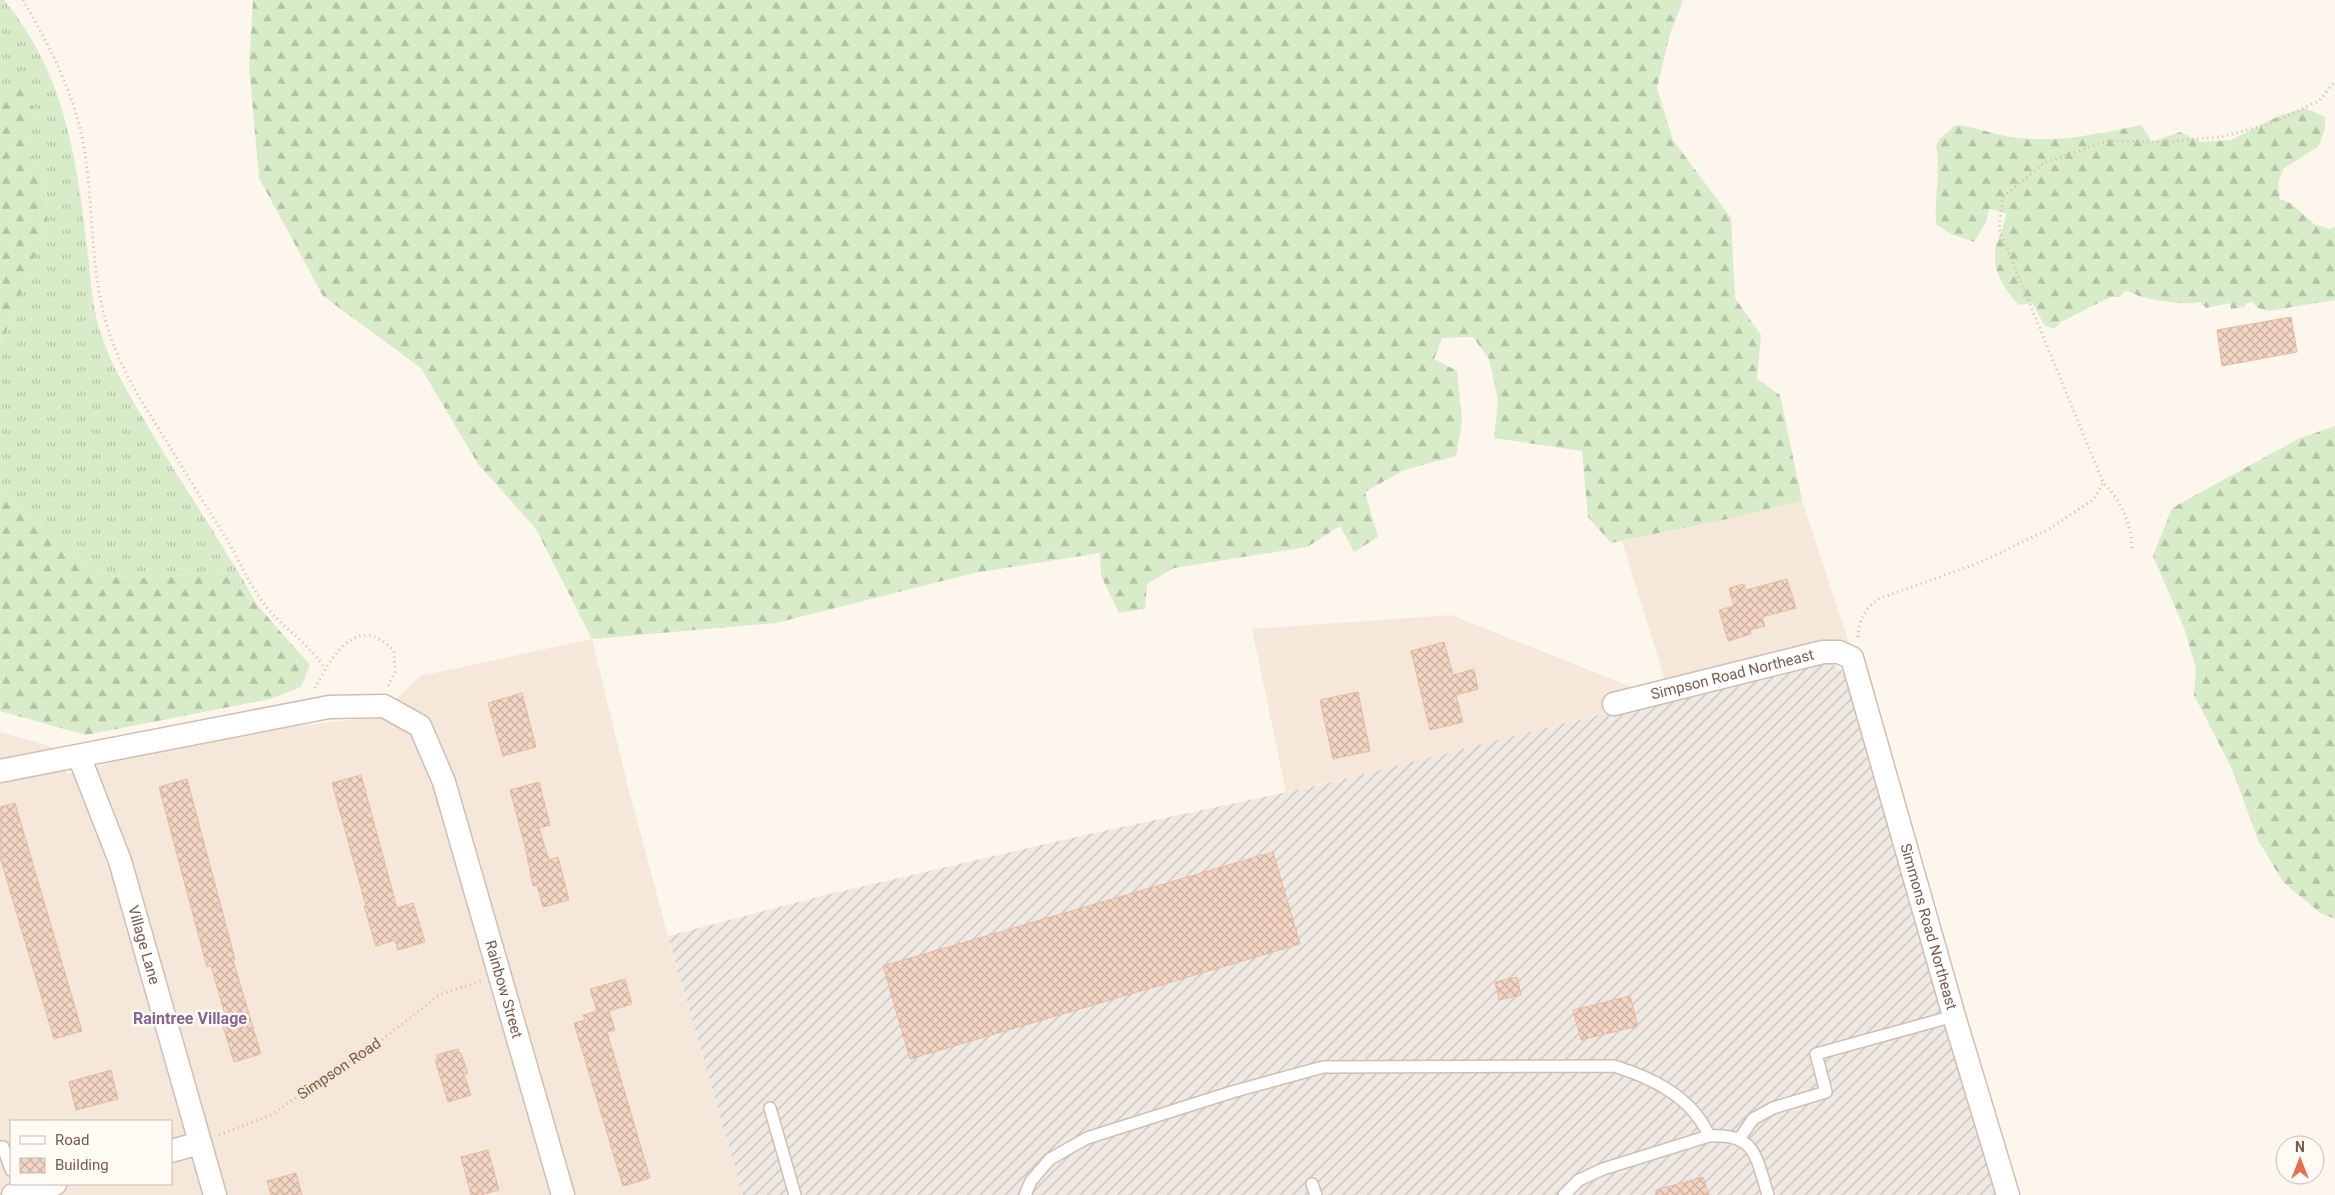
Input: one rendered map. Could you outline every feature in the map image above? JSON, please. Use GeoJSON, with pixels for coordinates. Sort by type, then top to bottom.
{"type":"FeatureCollection","features":[{"type":"Feature","properties":{"kind":"street","name":"Simpson Road Northeast"},"geometry":{"type":"LineString","coordinates":[[1614,704],[1823,652],[1856,650]]}},
{"type":"Feature","properties":{"kind":"street","name":"Simmons Road Northeast"},"geometry":{"type":"LineString","coordinates":[[1856,650],[1954,1016],[2008,1195]]}},
{"type":"Feature","properties":{"kind":"street","name":"Rainbow Street"},"geometry":{"type":"LineString","coordinates":[[79,756],[329,707],[384,706],[420,726],[444,782],[563,1195]]}},
{"type":"Feature","properties":{"kind":"street"},"geometry":{"type":"LineString","coordinates":[[0,771],[79,756]]}},
{"type":"Feature","properties":{"kind":"street","name":"Village Lane"},"geometry":{"type":"LineString","coordinates":[[79,756],[120,861],[215,1195]]}},
{"type":"Feature","properties":{"kind":"street"},"geometry":{"type":"LineString","coordinates":[[172,1151],[200,1143]]}},
{"type":"Feature","properties":{"kind":"street"},"geometry":{"type":"LineString","coordinates":[[16,1191],[49,1185]]}},
{"type":"Feature","properties":{"kind":"lane"},"geometry":{"type":"LineString","coordinates":[[1740,1138],[1753,1120],[1774,1108],[1826,1092],[1816,1054],[1954,1016]]}},
{"type":"Feature","properties":{"kind":"lane"},"geometry":{"type":"LineString","coordinates":[[1025,1195],[1031,1182],[1050,1159],[1087,1138],[1232,1092],[1323,1067],[1614,1066],[1641,1074],[1676,1094],[1702,1119],[1709,1136]]}},
{"type":"Feature","properties":{"kind":"lane"},"geometry":{"type":"LineString","coordinates":[[770,1108],[795,1195]]}},
{"type":"Feature","properties":{"kind":"lane"},"geometry":{"type":"LineString","coordinates":[[1564,1195],[1579,1180],[1603,1169],[1709,1136],[1727,1135],[1740,1138],[1749,1147],[1757,1162],[1768,1195]]}},
{"type":"Feature","properties":{"kind":"lane"},"geometry":{"type":"LineString","coordinates":[[0,1147],[3,1147],[10,1167]]}},
{"type":"Feature","properties":{"kind":"path"},"geometry":{"type":"LineString","coordinates":[[24,0],[42,32],[77,116],[85,151],[100,289],[108,331],[122,365],[138,396],[256,591],[268,609],[317,657],[325,670]]}},
{"type":"Feature","properties":{"kind":"path"},"geometry":{"type":"LineString","coordinates":[[2132,548],[2132,530],[2119,499],[2103,482],[1999,229],[2003,197],[2044,163],[2107,141],[2164,142],[2221,137],[2272,123],[2319,101],[2335,81]]}},
{"type":"Feature","properties":{"kind":"path"},"geometry":{"type":"LineString","coordinates":[[1856,650],[1860,621],[1866,608],[1878,599],[1980,562],[2049,528],[2094,499],[2103,482]]}},
{"type":"Feature","properties":{"kind":"path"},"geometry":{"type":"LineString","coordinates":[[311,695],[332,657],[349,639],[366,636],[383,640],[394,651],[394,672],[386,690]]}},
{"type":"Feature","properties":{"kind":"path","name":"Simpson Road"},"geometry":{"type":"LineString","coordinates":[[200,1143],[270,1116],[383,1039],[439,995],[500,975]]}},
{"type":"Feature","properties":{"kind":"shaded area"},"geometry":{"type":"Polygon","coordinates":[[[1802,500],[1849,643],[1817,647],[1667,687],[1622,541],[1742,516],[1802,500]]]}},
{"type":"Feature","properties":{"kind":"shaded area"},"geometry":{"type":"Polygon","coordinates":[[[1451,615],[1644,692],[1611,711],[1420,761],[1286,792],[1252,629],[1451,615]]]}},
{"type":"Feature","properties":{"kind":"shaded area"},"geometry":{"type":"Polygon","coordinates":[[[592,639],[629,791],[668,936],[743,1195],[0,1195],[0,732],[51,746],[67,774],[159,750],[275,729],[377,718],[420,676],[592,639]]]}},
{"type":"Feature","properties":{"kind":"shaded area"},"geometry":{"type":"Polygon","coordinates":[[[1822,663],[1832,664],[1841,670],[1847,678],[1998,1195],[743,1195],[668,936],[825,895],[1089,834],[1320,785],[1740,679],[1822,663]]]}},
{"type":"Feature","properties":{"kind":"green space"},"geometry":{"type":"Polygon","coordinates":[[[0,0],[4,0],[24,27],[40,54],[53,83],[63,113],[77,174],[94,306],[108,353],[126,389],[258,606],[223,571],[155,578],[104,576],[68,552],[0,488],[0,347],[48,223],[43,184],[26,146],[36,114],[0,89],[0,0]]]}},
{"type":"Feature","properties":{"kind":"green space"},"geometry":{"type":"Polygon","coordinates":[[[253,0],[1683,0],[1670,34],[1657,88],[1673,140],[1731,218],[1735,298],[1761,335],[1757,379],[1780,395],[1802,500],[1742,516],[1611,543],[1588,517],[1582,451],[1494,438],[1498,400],[1489,359],[1473,337],[1442,338],[1434,359],[1457,371],[1462,422],[1456,456],[1404,470],[1365,492],[1378,537],[1354,552],[1340,526],[1307,547],[1174,568],[1147,584],[1145,609],[1119,613],[1101,576],[1100,553],[974,573],[776,623],[592,639],[536,529],[478,464],[421,368],[323,296],[259,178],[249,65],[253,0]]]}},
{"type":"Feature","properties":{"kind":"green space"},"geometry":{"type":"Polygon","coordinates":[[[20,83],[36,114],[26,146],[43,184],[48,223],[0,347],[0,89],[20,83]]]}},
{"type":"Feature","properties":{"kind":"green space"},"geometry":{"type":"Polygon","coordinates":[[[2305,108],[2325,117],[2325,129],[2318,147],[2283,169],[2278,183],[2280,199],[2292,204],[2314,224],[2330,229],[2335,226],[2335,300],[2268,311],[2258,308],[2252,302],[2247,303],[2244,307],[2231,309],[2230,303],[2206,308],[2200,302],[2179,303],[2163,301],[2141,297],[2126,291],[2119,297],[2110,297],[2061,322],[2054,329],[2044,325],[2033,303],[2019,305],[2008,292],[1997,271],[1995,263],[1996,246],[2006,213],[1989,209],[1986,222],[1974,242],[1951,234],[1936,224],[1938,165],[1936,146],[1940,139],[1955,125],[2011,137],[2050,139],[2081,136],[2141,125],[2152,142],[2180,132],[2201,142],[2231,140],[2279,116],[2305,108]]]}},
{"type":"Feature","properties":{"kind":"green space"},"geometry":{"type":"Polygon","coordinates":[[[2335,426],[2335,919],[2320,913],[2283,882],[2258,840],[2232,769],[2194,695],[2196,668],[2184,628],[2153,556],[2172,508],[2298,439],[2335,426]]]}},
{"type":"Feature","properties":{"kind":"green space"},"geometry":{"type":"Polygon","coordinates":[[[0,488],[68,552],[104,576],[156,578],[223,571],[258,606],[310,665],[301,687],[270,699],[86,735],[0,711],[0,488]]]}},
{"type":"Feature","properties":{"kind":"building"},"geometry":{"type":"Polygon","coordinates":[[[2291,317],[2297,352],[2222,366],[2217,330],[2291,317]]]}},
{"type":"Feature","properties":{"kind":"building"},"geometry":{"type":"Polygon","coordinates":[[[1787,579],[1796,608],[1762,617],[1765,626],[1750,630],[1751,634],[1728,641],[1719,610],[1734,606],[1729,588],[1744,584],[1746,590],[1787,579]]]}},
{"type":"Feature","properties":{"kind":"building"},"geometry":{"type":"Polygon","coordinates":[[[1444,642],[1453,675],[1474,669],[1478,689],[1456,695],[1463,722],[1430,730],[1411,651],[1444,642]]]}},
{"type":"Feature","properties":{"kind":"building"},"geometry":{"type":"Polygon","coordinates":[[[1358,692],[1370,751],[1333,759],[1320,700],[1358,692]]]}},
{"type":"Feature","properties":{"kind":"building"},"geometry":{"type":"Polygon","coordinates":[[[522,693],[536,747],[503,756],[488,703],[522,693]]]}},
{"type":"Feature","properties":{"kind":"building"},"geometry":{"type":"Polygon","coordinates":[[[361,775],[397,908],[413,903],[425,942],[398,950],[395,940],[376,946],[332,783],[361,775]]]}},
{"type":"Feature","properties":{"kind":"building"},"geometry":{"type":"Polygon","coordinates":[[[187,779],[235,959],[233,960],[261,1054],[234,1062],[221,1020],[226,1018],[211,966],[207,967],[159,787],[187,779]]]}},
{"type":"Feature","properties":{"kind":"building"},"geometry":{"type":"Polygon","coordinates":[[[539,782],[550,825],[539,828],[549,860],[558,857],[569,900],[543,907],[537,885],[533,886],[525,846],[510,790],[539,782]]]}},
{"type":"Feature","properties":{"kind":"building"},"geometry":{"type":"Polygon","coordinates":[[[15,803],[82,1031],[54,1039],[0,857],[0,807],[15,803]]]}},
{"type":"Feature","properties":{"kind":"building"},"geometry":{"type":"Polygon","coordinates":[[[1273,852],[1300,944],[910,1059],[883,966],[1273,852]]]}},
{"type":"Feature","properties":{"kind":"building"},"geometry":{"type":"Polygon","coordinates":[[[1517,977],[1521,995],[1499,1000],[1495,982],[1517,977]]]}},
{"type":"Feature","properties":{"kind":"building"},"geometry":{"type":"Polygon","coordinates":[[[625,979],[632,1004],[609,1011],[615,1030],[607,1032],[650,1178],[623,1186],[574,1023],[585,1020],[583,1015],[597,1011],[590,989],[625,979]]]}},
{"type":"Feature","properties":{"kind":"building"},"geometry":{"type":"Polygon","coordinates":[[[1630,996],[1638,1026],[1581,1040],[1573,1010],[1630,996]]]}},
{"type":"Feature","properties":{"kind":"building"},"geometry":{"type":"Polygon","coordinates":[[[458,1049],[468,1073],[464,1074],[471,1095],[448,1102],[435,1060],[438,1059],[436,1055],[458,1049]]]}},
{"type":"Feature","properties":{"kind":"building"},"geometry":{"type":"Polygon","coordinates":[[[111,1070],[118,1099],[76,1110],[69,1082],[111,1070]]]}},
{"type":"Feature","properties":{"kind":"building"},"geometry":{"type":"Polygon","coordinates":[[[488,1150],[499,1190],[481,1195],[471,1195],[461,1157],[488,1150]]]}},
{"type":"Feature","properties":{"kind":"building"},"geometry":{"type":"Polygon","coordinates":[[[296,1173],[302,1195],[271,1195],[267,1181],[296,1173]]]}},
{"type":"Feature","properties":{"kind":"building"},"geometry":{"type":"Polygon","coordinates":[[[1703,1177],[1709,1195],[1656,1195],[1656,1190],[1703,1177]]]}},
{"type":"Feature","properties":{"kind":"district","name":"Raintree Village"},"geometry":{"type":"Point","coordinates":[190,1018]}}]}
